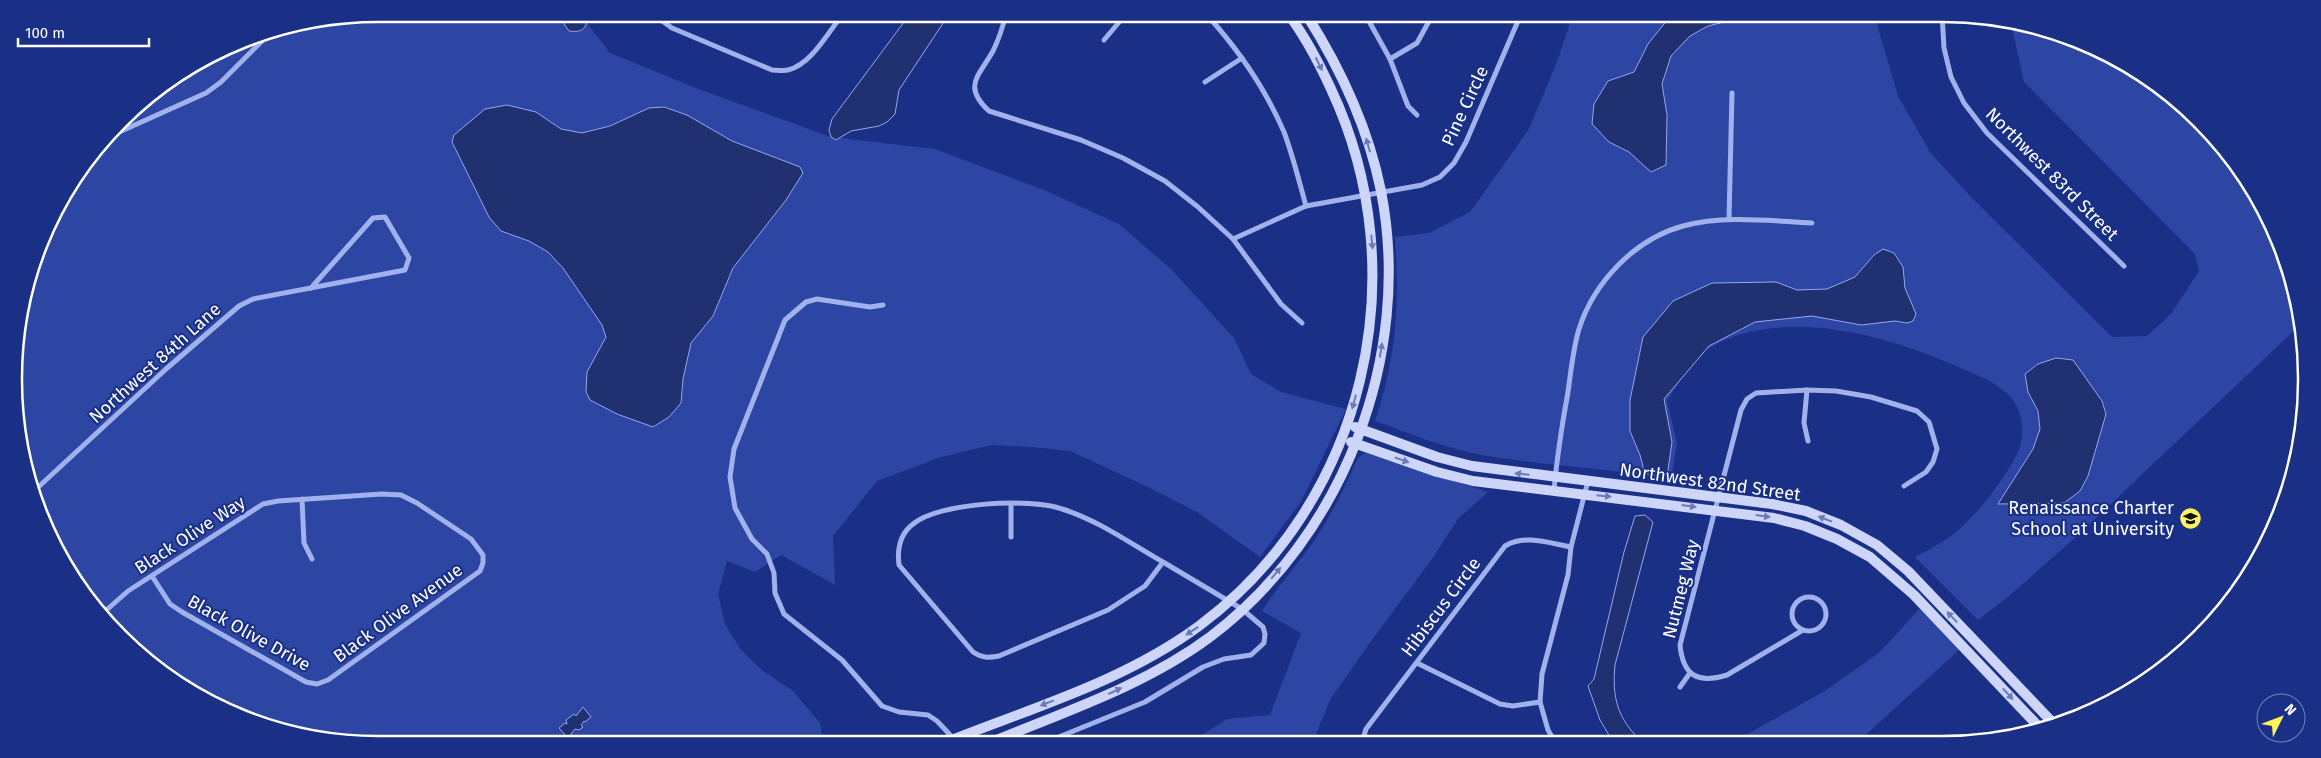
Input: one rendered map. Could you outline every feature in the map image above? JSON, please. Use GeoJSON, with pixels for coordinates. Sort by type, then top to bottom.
{"type":"FeatureCollection","features":[{"type":"Feature","properties":{"kind":"street"},"geometry":{"type":"LineString","coordinates":[[664,22],[672,28],[772,70],[787,70],[800,65],[837,22]]}},
{"type":"Feature","properties":{"kind":"street"},"geometry":{"type":"LineString","coordinates":[[1003,22],[992,51],[977,74],[974,88],[978,101],[989,111],[1081,140],[1123,158],[1165,181],[1198,207],[1233,239],[1281,304],[1302,323]]}},
{"type":"Feature","properties":{"kind":"street"},"geometry":{"type":"LineString","coordinates":[[1104,40],[1119,22]]}},
{"type":"Feature","properties":{"kind":"street"},"geometry":{"type":"LineString","coordinates":[[1213,22],[1242,58],[1261,88],[1284,132],[1306,206]]}},
{"type":"Feature","properties":{"kind":"street"},"geometry":{"type":"LineString","coordinates":[[971,736],[1100,683],[1167,648],[1201,625],[1257,573],[1284,541],[1308,506],[1337,454],[1348,425],[1366,356],[1373,310],[1373,248],[1365,194],[1355,148],[1344,118],[1316,58],[1294,22]]}},
{"type":"Feature","properties":{"kind":"street"},"geometry":{"type":"LineString","coordinates":[[1006,736],[1136,681],[1210,637],[1242,609],[1295,551],[1320,514],[1356,444],[1381,354],[1387,307],[1387,245],[1381,192],[1368,143],[1352,96],[1329,50],[1311,22]]}},
{"type":"Feature","properties":{"kind":"street"},"geometry":{"type":"LineString","coordinates":[[1369,22],[1390,59],[1408,106],[1417,115]]}},
{"type":"Feature","properties":{"kind":"street"},"geometry":{"type":"LineString","coordinates":[[1390,59],[1417,43],[1428,22]]}},
{"type":"Feature","properties":{"kind":"street","name":"Pine Circle"},"geometry":{"type":"LineString","coordinates":[[1233,239],[1306,206],[1422,185],[1440,176],[1454,162],[1466,142],[1518,22]]}},
{"type":"Feature","properties":{"kind":"street","name":"Northwest 83rd Street"},"geometry":{"type":"LineString","coordinates":[[1943,22],[1946,55],[1951,77],[1964,103],[1987,133],[2124,266]]}},
{"type":"Feature","properties":{"kind":"street"},"geometry":{"type":"LineString","coordinates":[[125,130],[206,93],[221,82],[256,44]]}},
{"type":"Feature","properties":{"kind":"street"},"geometry":{"type":"LineString","coordinates":[[1205,82],[1242,58]]}},
{"type":"Feature","properties":{"kind":"street"},"geometry":{"type":"LineString","coordinates":[[1729,219],[1732,93]]}},
{"type":"Feature","properties":{"kind":"street","name":"Northwest 84th Lane"},"geometry":{"type":"LineString","coordinates":[[39,486],[152,381],[239,306],[253,299],[311,288],[405,270],[409,258],[385,217],[373,218],[311,288]]}},
{"type":"Feature","properties":{"kind":"street"},"geometry":{"type":"LineString","coordinates":[[1554,490],[1577,337],[1600,285],[1629,256],[1661,235],[1683,226],[1729,219],[1812,223]]}},
{"type":"Feature","properties":{"kind":"street"},"geometry":{"type":"LineString","coordinates":[[883,305],[870,307],[817,299],[801,306],[786,320],[734,448],[730,476],[735,508],[752,539],[767,554],[774,573],[775,592],[784,614],[842,660],[882,706],[899,712],[928,715],[937,721],[951,736]]}},
{"type":"Feature","properties":{"kind":"street"},"geometry":{"type":"LineString","coordinates":[[1808,441],[1804,423],[1807,390],[1836,391],[1872,397],[1917,411],[1928,422],[1937,449],[1933,462],[1926,472],[1904,486]]}},
{"type":"Feature","properties":{"kind":"street","name":"Nutmeg Way"},"geometry":{"type":"LineString","coordinates":[[1690,673],[1681,659],[1680,645],[1741,410],[1747,399],[1756,393],[1807,390]]}},
{"type":"Feature","properties":{"kind":"street","name":"Northwest 82nd Street"},"geometry":{"type":"LineString","coordinates":[[1348,425],[1410,448],[1472,466],[1772,504],[1806,511],[1841,525],[1877,546],[1908,571],[2049,719]]}},
{"type":"Feature","properties":{"kind":"street","name":"Northwest 82nd Street"},"geometry":{"type":"LineString","coordinates":[[1342,440],[1437,472],[1473,481],[1774,518],[1805,526],[1837,539],[1870,557],[1914,595],[2035,723]]}},
{"type":"Feature","properties":{"kind":"street"},"geometry":{"type":"LineString","coordinates":[[1552,736],[1540,702],[1542,674],[1568,575],[1571,547],[1588,481]]}},
{"type":"Feature","properties":{"kind":"street","name":"Black Olive Way"},"geometry":{"type":"LineString","coordinates":[[107,609],[128,590],[263,504],[302,499],[382,494],[401,495],[416,502],[471,539],[483,554]]}},
{"type":"Feature","properties":{"kind":"street"},"geometry":{"type":"LineString","coordinates":[[302,499],[304,543],[312,559]]}},
{"type":"Feature","properties":{"kind":"street"},"geometry":{"type":"LineString","coordinates":[[1061,736],[1145,702],[1203,667],[1224,659],[1251,655],[1264,643],[1265,634],[1263,627],[1230,600],[1163,562],[1088,520],[1061,508],[987,504],[930,513],[908,528],[901,540],[898,553],[899,565],[973,652],[989,658],[999,656],[1108,610],[1145,586],[1163,562]]}},
{"type":"Feature","properties":{"kind":"street"},"geometry":{"type":"LineString","coordinates":[[1011,504],[1011,537]]}},
{"type":"Feature","properties":{"kind":"street","name":"Hibiscus Circle"},"geometry":{"type":"LineString","coordinates":[[1364,736],[1366,729],[1505,546],[1514,540],[1524,539],[1571,547]]}},
{"type":"Feature","properties":{"kind":"street","name":"Black Olive Avenue"},"geometry":{"type":"LineString","coordinates":[[317,684],[328,680],[480,571],[483,563],[483,554]]}},
{"type":"Feature","properties":{"kind":"street","name":"Black Olive Drive"},"geometry":{"type":"LineString","coordinates":[[152,576],[170,604],[182,612],[306,682],[317,684]]}},
{"type":"Feature","properties":{"kind":"street"},"geometry":{"type":"LineString","coordinates":[[1680,687],[1690,673],[1700,679],[1714,679],[1727,675],[1803,630],[1808,631],[1819,628],[1826,620],[1826,614],[1823,604],[1814,597],[1803,598],[1794,605],[1792,617],[1798,627],[1803,630]]}},
{"type":"Feature","properties":{"kind":"street"},"geometry":{"type":"LineString","coordinates":[[1417,663],[1500,704],[1513,706],[1540,702]]}},
{"type":"Feature","properties":{"kind":"shaded area"},"geometry":{"type":"Polygon","coordinates":[[[565,22],[587,22],[578,31],[569,31],[565,22]]]}},
{"type":"Feature","properties":{"kind":"shaded area"},"geometry":{"type":"Polygon","coordinates":[[[587,22],[610,53],[701,90],[831,137],[935,149],[1044,190],[1119,224],[1172,270],[1234,338],[1251,374],[1281,392],[1346,409],[1302,500],[1260,557],[1197,512],[1070,451],[992,445],[941,457],[877,481],[833,536],[835,585],[781,555],[755,572],[727,561],[718,594],[725,624],[741,650],[763,671],[792,690],[820,723],[822,736],[356,735],[309,729],[264,717],[221,699],[162,662],[111,614],[96,596],[70,557],[59,537],[41,494],[29,449],[22,379],[29,309],[41,264],[59,221],[96,162],[127,127],[162,96],[221,59],[264,41],[309,29],[356,23],[587,22]]]}},
{"type":"Feature","properties":{"kind":"shaded area"},"geometry":{"type":"Polygon","coordinates":[[[904,22],[944,22],[899,90],[895,114],[887,122],[879,126],[851,131],[836,140],[831,137],[829,130],[832,119],[904,22]]]}},
{"type":"Feature","properties":{"kind":"shaded area"},"geometry":{"type":"Polygon","coordinates":[[[1570,22],[1876,22],[1898,96],[1930,152],[1971,197],[2112,337],[2147,336],[2171,314],[2199,271],[2195,254],[2024,82],[2012,29],[2057,41],[2100,59],[2120,70],[2159,96],[2210,144],[2238,181],[2262,221],[2280,264],[2292,309],[2295,330],[2077,536],[2009,596],[1978,620],[1915,557],[1942,542],[1960,529],[1998,485],[2014,461],[2021,444],[2020,414],[2009,396],[1987,380],[1954,365],[1894,343],[1828,329],[1795,327],[1762,329],[1731,338],[1703,352],[1689,367],[1667,401],[1677,443],[1671,480],[1623,472],[1477,454],[1438,444],[1375,421],[1388,376],[1395,331],[1397,284],[1395,237],[1429,233],[1470,212],[1529,129],[1558,59],[1570,22]],[[2056,358],[2038,364],[2028,392],[2037,410],[2040,422],[2038,435],[2028,459],[1999,504],[2064,503],[2093,456],[2106,414],[2101,401],[2073,360],[2056,358]]]}},
{"type":"Feature","properties":{"kind":"shaded area"},"geometry":{"type":"Polygon","coordinates":[[[1666,22],[1724,22],[1708,26],[1690,36],[1671,56],[1662,84],[1667,115],[1666,165],[1651,172],[1629,152],[1609,142],[1592,124],[1594,104],[1608,81],[1634,72],[1648,44],[1666,22]]]}},
{"type":"Feature","properties":{"kind":"shaded area"},"geometry":{"type":"Polygon","coordinates":[[[507,105],[536,112],[561,129],[582,133],[610,126],[649,108],[664,107],[687,115],[732,141],[800,167],[803,173],[786,200],[733,268],[713,316],[691,343],[683,379],[681,403],[669,417],[653,427],[617,414],[590,400],[586,392],[587,372],[606,337],[602,325],[563,268],[548,252],[529,241],[501,231],[489,217],[452,142],[454,135],[485,109],[507,105]]]}},
{"type":"Feature","properties":{"kind":"shaded area"},"geometry":{"type":"Polygon","coordinates":[[[1883,249],[1894,253],[1903,267],[1905,288],[1916,314],[1913,321],[1907,323],[1895,321],[1861,325],[1812,316],[1755,322],[1709,346],[1664,399],[1672,442],[1667,477],[1643,473],[1640,455],[1630,431],[1630,400],[1643,337],[1673,301],[1712,283],[1776,282],[1797,290],[1827,289],[1855,277],[1874,255],[1883,249]]]}},
{"type":"Feature","properties":{"kind":"shaded area"},"geometry":{"type":"Polygon","coordinates":[[[2056,358],[2073,360],[2102,401],[2106,414],[2088,476],[2080,491],[2064,503],[1998,504],[2033,449],[2040,429],[2038,411],[2028,392],[2025,374],[2038,364],[2056,358]]]}},
{"type":"Feature","properties":{"kind":"shaded area"},"geometry":{"type":"Polygon","coordinates":[[[1365,453],[1488,492],[1458,519],[1432,559],[1369,644],[1330,700],[1315,736],[1200,736],[1227,719],[1270,715],[1301,633],[1262,611],[1321,530],[1341,495],[1358,458],[1365,453]]]}},
{"type":"Feature","properties":{"kind":"shaded area"},"geometry":{"type":"Polygon","coordinates":[[[1645,515],[1653,522],[1615,665],[1614,688],[1622,716],[1637,736],[1609,736],[1600,720],[1588,686],[1594,679],[1624,552],[1635,516],[1645,515]]]}},
{"type":"Feature","properties":{"kind":"shaded area"},"geometry":{"type":"Polygon","coordinates":[[[1922,606],[1961,648],[1864,736],[1744,736],[1823,692],[1879,653],[1922,606]]]}},
{"type":"Feature","properties":{"kind":"shaded area"},"geometry":{"type":"Polygon","coordinates":[[[583,707],[591,717],[584,721],[581,725],[583,727],[579,730],[575,729],[570,736],[566,736],[559,728],[565,723],[567,724],[566,720],[574,714],[576,716],[583,707]]]}},
{"type":"Feature","properties":{"kind":"place","name":"Renaissance Charter School at University"},"geometry":{"type":"Point","coordinates":[2190,518]}}]}
